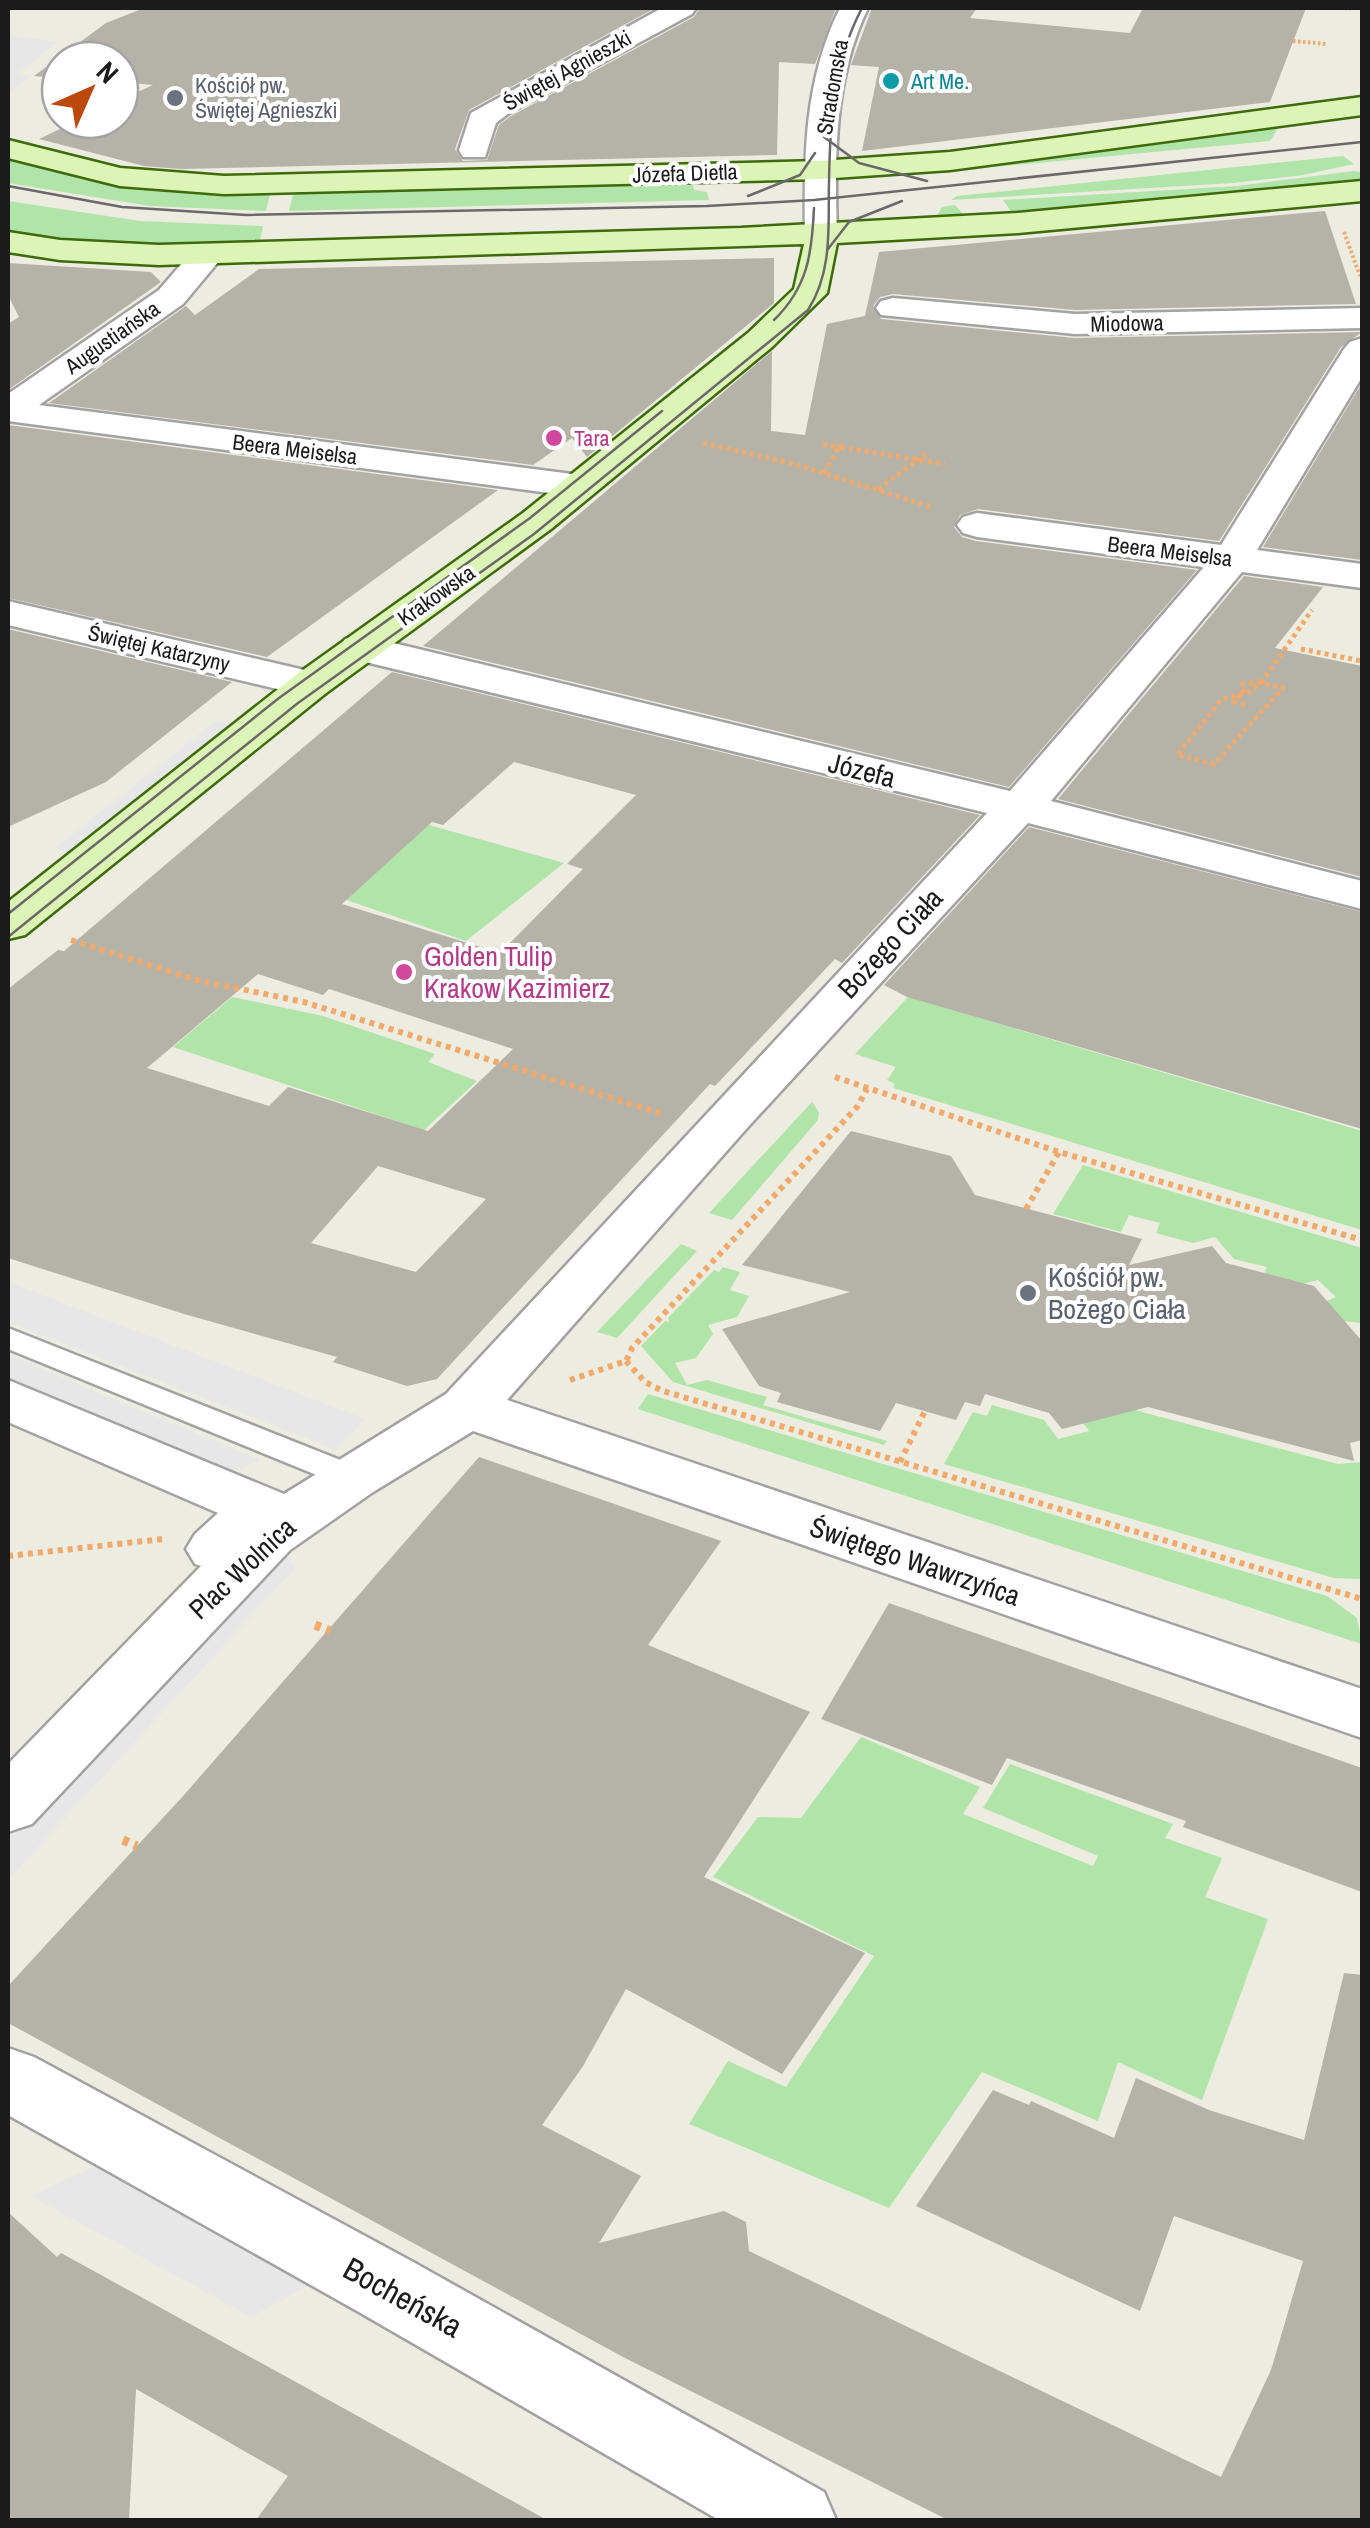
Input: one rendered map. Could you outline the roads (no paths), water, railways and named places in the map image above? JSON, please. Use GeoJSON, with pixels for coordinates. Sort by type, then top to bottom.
{"type":"FeatureCollection","features":[{"type":"Feature","properties":{"kind":"street","name":"Świętej Agnieszki"},"geometry":{"type":"LineString","coordinates":[[474,150],[482,118],[498,107],[682,8]]}},
{"type":"Feature","properties":{"kind":"street","name":"Stradomska"},"geometry":{"type":"LineString","coordinates":[[821,235],[820,170],[833,58],[854,8]]}},
{"type":"Feature","properties":{"kind":"street","name":"Józefa Dietla"},"geometry":{"type":"LineString","coordinates":[[8,149],[120,177],[224,186],[820,170],[1008,154],[1362,106]]}},
{"type":"Feature","properties":{"kind":"street"},"geometry":{"type":"LineString","coordinates":[[8,242],[109,254],[206,255],[821,235],[1018,223],[1362,191]]}},
{"type":"Feature","properties":{"kind":"street","name":"Krakowska"},"geometry":{"type":"LineString","coordinates":[[8,925],[310,684],[482,563],[804,301],[817,273],[821,235]]}},
{"type":"Feature","properties":{"kind":"street","name":"Augustiańska"},"geometry":{"type":"LineString","coordinates":[[8,408],[170,296],[206,255]]}},
{"type":"Feature","properties":{"kind":"street","name":"Miodowa"},"geometry":{"type":"LineString","coordinates":[[893,308],[1075,324],[1362,318]]}},
{"type":"Feature","properties":{"kind":"street","name":"Bożego Ciała"},"geometry":{"type":"LineString","coordinates":[[352,1477],[467,1408],[730,1116],[1018,808],[1232,559],[1362,349]]}},
{"type":"Feature","properties":{"kind":"street","name":"Beera Meiselsa"},"geometry":{"type":"LineString","coordinates":[[8,408],[38,416],[580,486]]}},
{"type":"Feature","properties":{"kind":"street","name":"Beera Meiselsa"},"geometry":{"type":"LineString","coordinates":[[977,525],[1362,576]]}},
{"type":"Feature","properties":{"kind":"street","name":"Świętej Katarzyny"},"geometry":{"type":"LineString","coordinates":[[8,614],[310,684]]}},
{"type":"Feature","properties":{"kind":"street","name":"Józefa"},"geometry":{"type":"LineString","coordinates":[[360,648],[1362,895]]}},
{"type":"Feature","properties":{"kind":"street","name":"Plac Wolnica"},"geometry":{"type":"LineString","coordinates":[[8,1399],[261,1507],[8,1766]]}},
{"type":"Feature","properties":{"kind":"street","name":"Świętego Wawrzyńca"},"geometry":{"type":"LineString","coordinates":[[467,1408],[1362,1714]]}},
{"type":"Feature","properties":{"kind":"street","name":"Plac Wolnica"},"geometry":{"type":"LineString","coordinates":[[8,1806],[268,1535],[352,1477]]}},
{"type":"Feature","properties":{"kind":"street","name":"Bocheńska"},"geometry":{"type":"LineString","coordinates":[[8,2079],[386,2287],[795,2520]]}},
{"type":"Feature","properties":{"kind":"lane"},"geometry":{"type":"LineString","coordinates":[[8,1338],[352,1477]]}},
{"type":"Feature","properties":{"kind":"tram line"},"geometry":{"type":"LineString","coordinates":[[830,141],[839,71],[862,8]]}},
{"type":"Feature","properties":{"kind":"tram line"},"geometry":{"type":"LineString","coordinates":[[824,137],[830,141]]}},
{"type":"Feature","properties":{"kind":"tram line"},"geometry":{"type":"LineString","coordinates":[[828,198],[830,141]]}},
{"type":"Feature","properties":{"kind":"tram line"},"geometry":{"type":"LineString","coordinates":[[830,141],[859,163],[927,181]]}},
{"type":"Feature","properties":{"kind":"tram line"},"geometry":{"type":"LineString","coordinates":[[828,198],[1362,142]]}},
{"type":"Feature","properties":{"kind":"tram line"},"geometry":{"type":"LineString","coordinates":[[748,196],[800,175],[815,153]]}},
{"type":"Feature","properties":{"kind":"tram line"},"geometry":{"type":"LineString","coordinates":[[8,186],[122,207],[246,215],[707,206],[828,198]]}},
{"type":"Feature","properties":{"kind":"tram line"},"geometry":{"type":"LineString","coordinates":[[8,937],[298,703],[534,534],[808,310],[825,264],[828,198]]}},
{"type":"Feature","properties":{"kind":"tram line"},"geometry":{"type":"LineString","coordinates":[[828,249],[849,222],[902,201]]}},
{"type":"Feature","properties":{"kind":"tram line"},"geometry":{"type":"LineString","coordinates":[[774,320],[801,282],[812,240],[814,208]]}},
{"type":"Feature","properties":{"kind":"tram line"},"geometry":{"type":"LineString","coordinates":[[8,914],[279,698],[530,518],[662,411]]}},
{"type":"Feature","properties":{"kind":"place","name":"Art Me."},"geometry":{"type":"Point","coordinates":[891,81]}},
{"type":"Feature","properties":{"kind":"place","name":"Kościół pw. Świętej Agnieszki"},"geometry":{"type":"Point","coordinates":[175,98]}},
{"type":"Feature","properties":{"kind":"place","name":"Tara"},"geometry":{"type":"Point","coordinates":[554,438]}},
{"type":"Feature","properties":{"kind":"place","name":"Golden Tulip Krakow Kazimierz"},"geometry":{"type":"Point","coordinates":[404,972]}},
{"type":"Feature","properties":{"kind":"place","name":"Kościół pw. Bożego Ciała"},"geometry":{"type":"Point","coordinates":[1028,1293]}}]}
